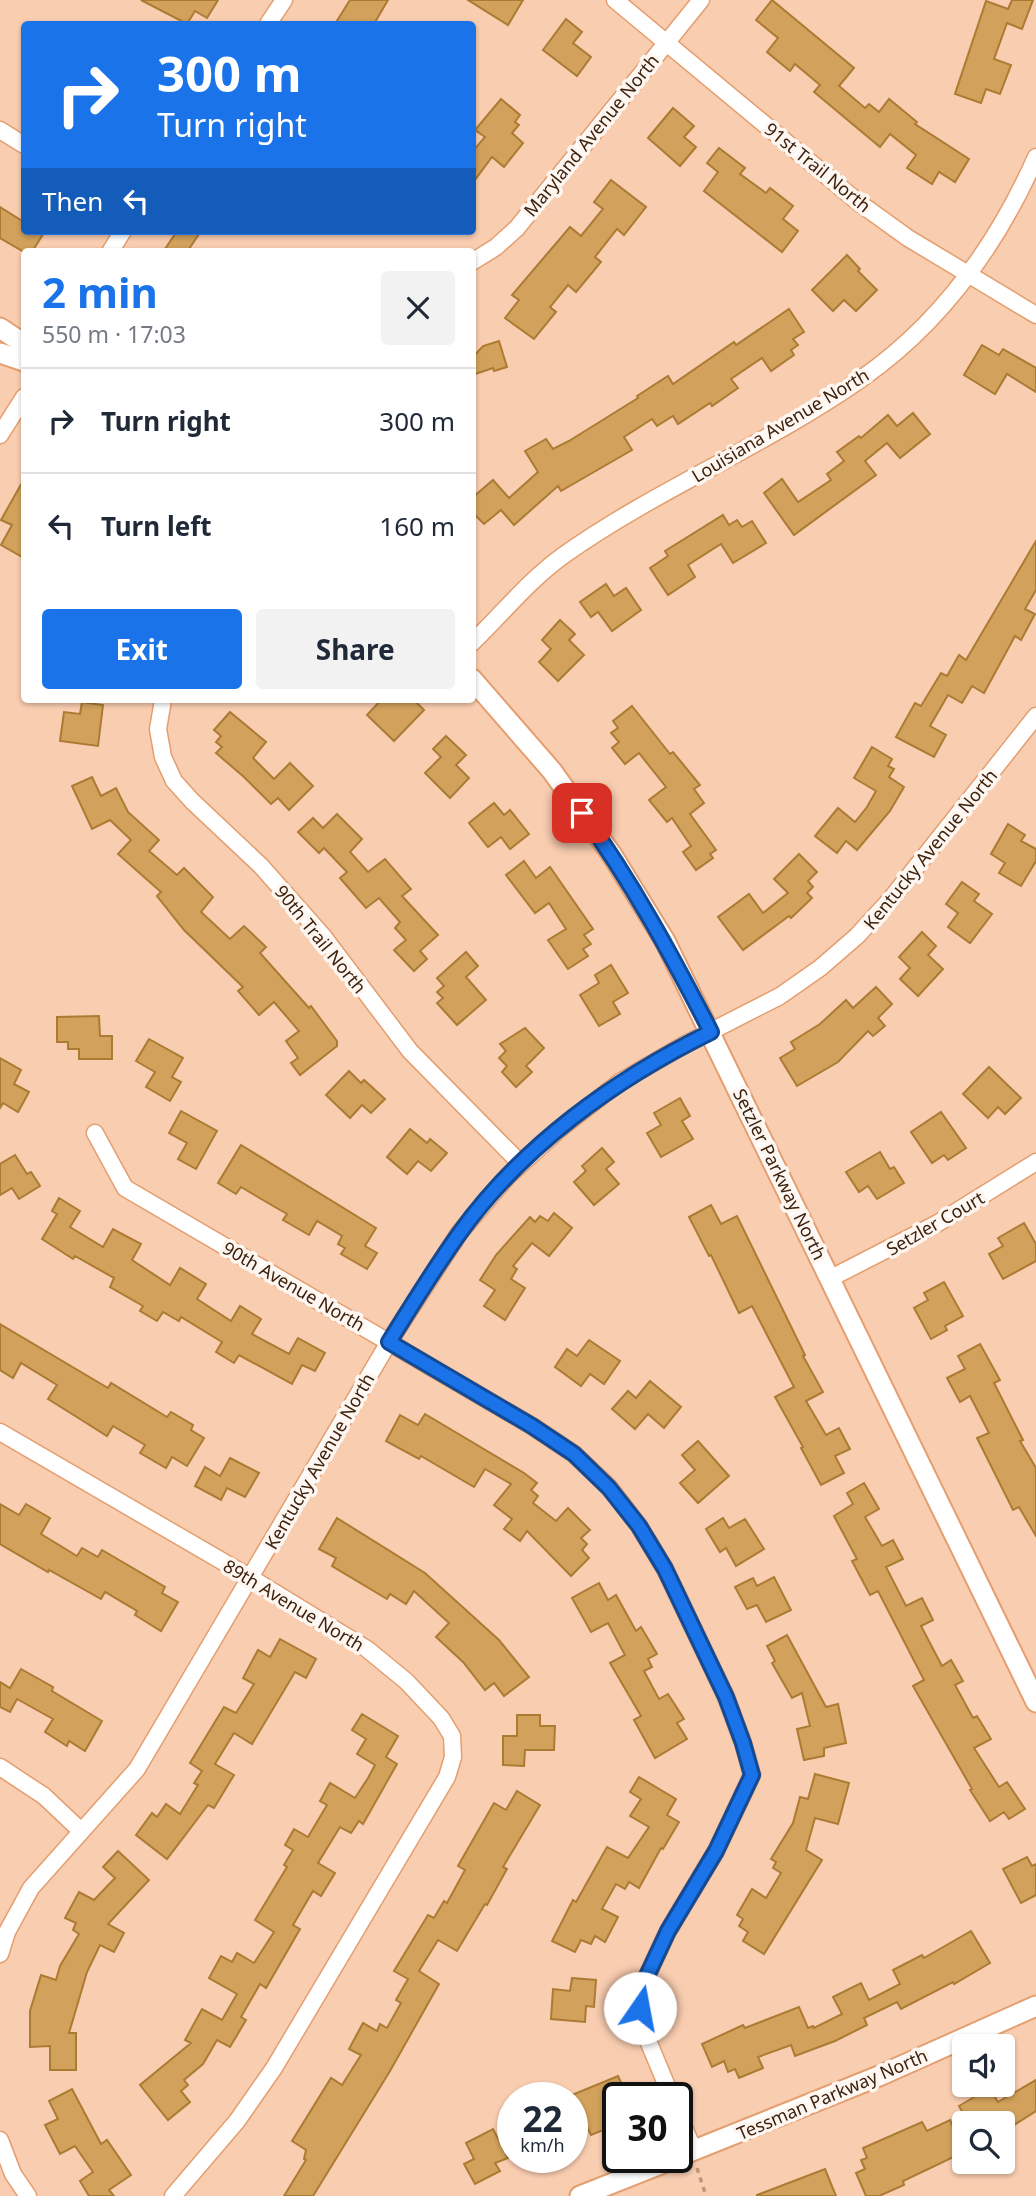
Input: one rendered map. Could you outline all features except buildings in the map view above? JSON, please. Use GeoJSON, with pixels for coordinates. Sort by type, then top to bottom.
{"type":"FeatureCollection","features":[{"type":"Feature","properties":{"kind":"street"},"geometry":{"type":"LineString","coordinates":[[270,21],[284,0]]}},
{"type":"Feature","properties":{"kind":"street","name":"91st Trail North"},"geometry":{"type":"LineString","coordinates":[[615,0],[858,202],[908,238],[1036,314]]}},
{"type":"Feature","properties":{"kind":"street","name":"Maryland Avenue North"},"geometry":{"type":"LineString","coordinates":[[476,260],[496,247],[517,228],[701,0]]}},
{"type":"Feature","properties":{"kind":"street"},"geometry":{"type":"LineString","coordinates":[[0,130],[21,143]]}},
{"type":"Feature","properties":{"kind":"street","name":"Louisiana Avenue North"},"geometry":{"type":"LineString","coordinates":[[476,639],[529,585],[566,554],[615,523],[810,412],[862,379],[911,339],[983,256],[1036,157]]}},
{"type":"Feature","properties":{"kind":"street"},"geometry":{"type":"LineString","coordinates":[[0,328],[21,342]]}},
{"type":"Feature","properties":{"kind":"street"},"geometry":{"type":"LineString","coordinates":[[0,353],[21,360]]}},
{"type":"Feature","properties":{"kind":"street"},"geometry":{"type":"LineString","coordinates":[[0,435],[21,402]]}},
{"type":"Feature","properties":{"kind":"street","name":"Setzler Parkway North"},"geometry":{"type":"LineString","coordinates":[[476,684],[552,771],[612,855],[665,941],[1036,1701]]}},
{"type":"Feature","properties":{"kind":"street","name":"90th Trail North"},"geometry":{"type":"LineString","coordinates":[[162,703],[158,729],[163,757],[174,781],[261,866],[323,936],[410,1051],[521,1164]]}},
{"type":"Feature","properties":{"kind":"street","name":"Kentucky Avenue North"},"geometry":{"type":"LineString","coordinates":[[0,1954],[7,1932],[31,1888],[137,1769],[389,1342],[460,1232],[521,1164],[562,1127],[620,1082],[780,996],[820,968],[858,936],[890,900],[1036,716]]}},
{"type":"Feature","properties":{"kind":"street","name":"90th Avenue North"},"geometry":{"type":"LineString","coordinates":[[95,1133],[125,1188],[532,1426],[574,1454],[609,1488],[639,1526],[665,1569],[726,1697],[752,1775],[716,1851],[668,1931],[639,1993],[641,2024],[665,2082]]}},
{"type":"Feature","properties":{"kind":"street","name":"Setzler Court"},"geometry":{"type":"LineString","coordinates":[[831,1278],[938,1223],[1036,1162]]}},
{"type":"Feature","properties":{"kind":"street","name":"89th Avenue North"},"geometry":{"type":"LineString","coordinates":[[0,1432],[367,1649],[406,1681],[441,1718],[452,1736],[453,1758],[447,1777],[274,2068],[237,2121],[173,2196]]}},
{"type":"Feature","properties":{"kind":"street"},"geometry":{"type":"LineString","coordinates":[[0,1767],[44,1796],[81,1831]]}},
{"type":"Feature","properties":{"kind":"street","name":"Tessman Parkway North"},"geometry":{"type":"LineString","coordinates":[[693,2151],[879,2076],[1032,2005]]}},
{"type":"Feature","properties":{"kind":"street"},"geometry":{"type":"LineString","coordinates":[[0,2140],[13,2174],[28,2196]]}},
{"type":"Feature","properties":{"kind":"street","name":"Tessman Parkway North"},"geometry":{"type":"LineString","coordinates":[[580,2196],[637,2173]]}},
{"type":"Feature","properties":{"kind":"path"},"geometry":{"type":"LineString","coordinates":[[693,2173],[706,2196]]}},
{"type":"Feature","properties":{"kind":"route"},"geometry":{"type":"LineString","coordinates":[[582,813],[612,855],[665,941],[711,1032],[620,1082],[562,1127],[508,1176],[460,1232],[389,1342],[532,1426],[574,1454],[609,1488],[639,1526],[665,1569],[726,1697],[752,1775],[716,1851],[668,1931],[639,1993],[640,2008]]}}]}
